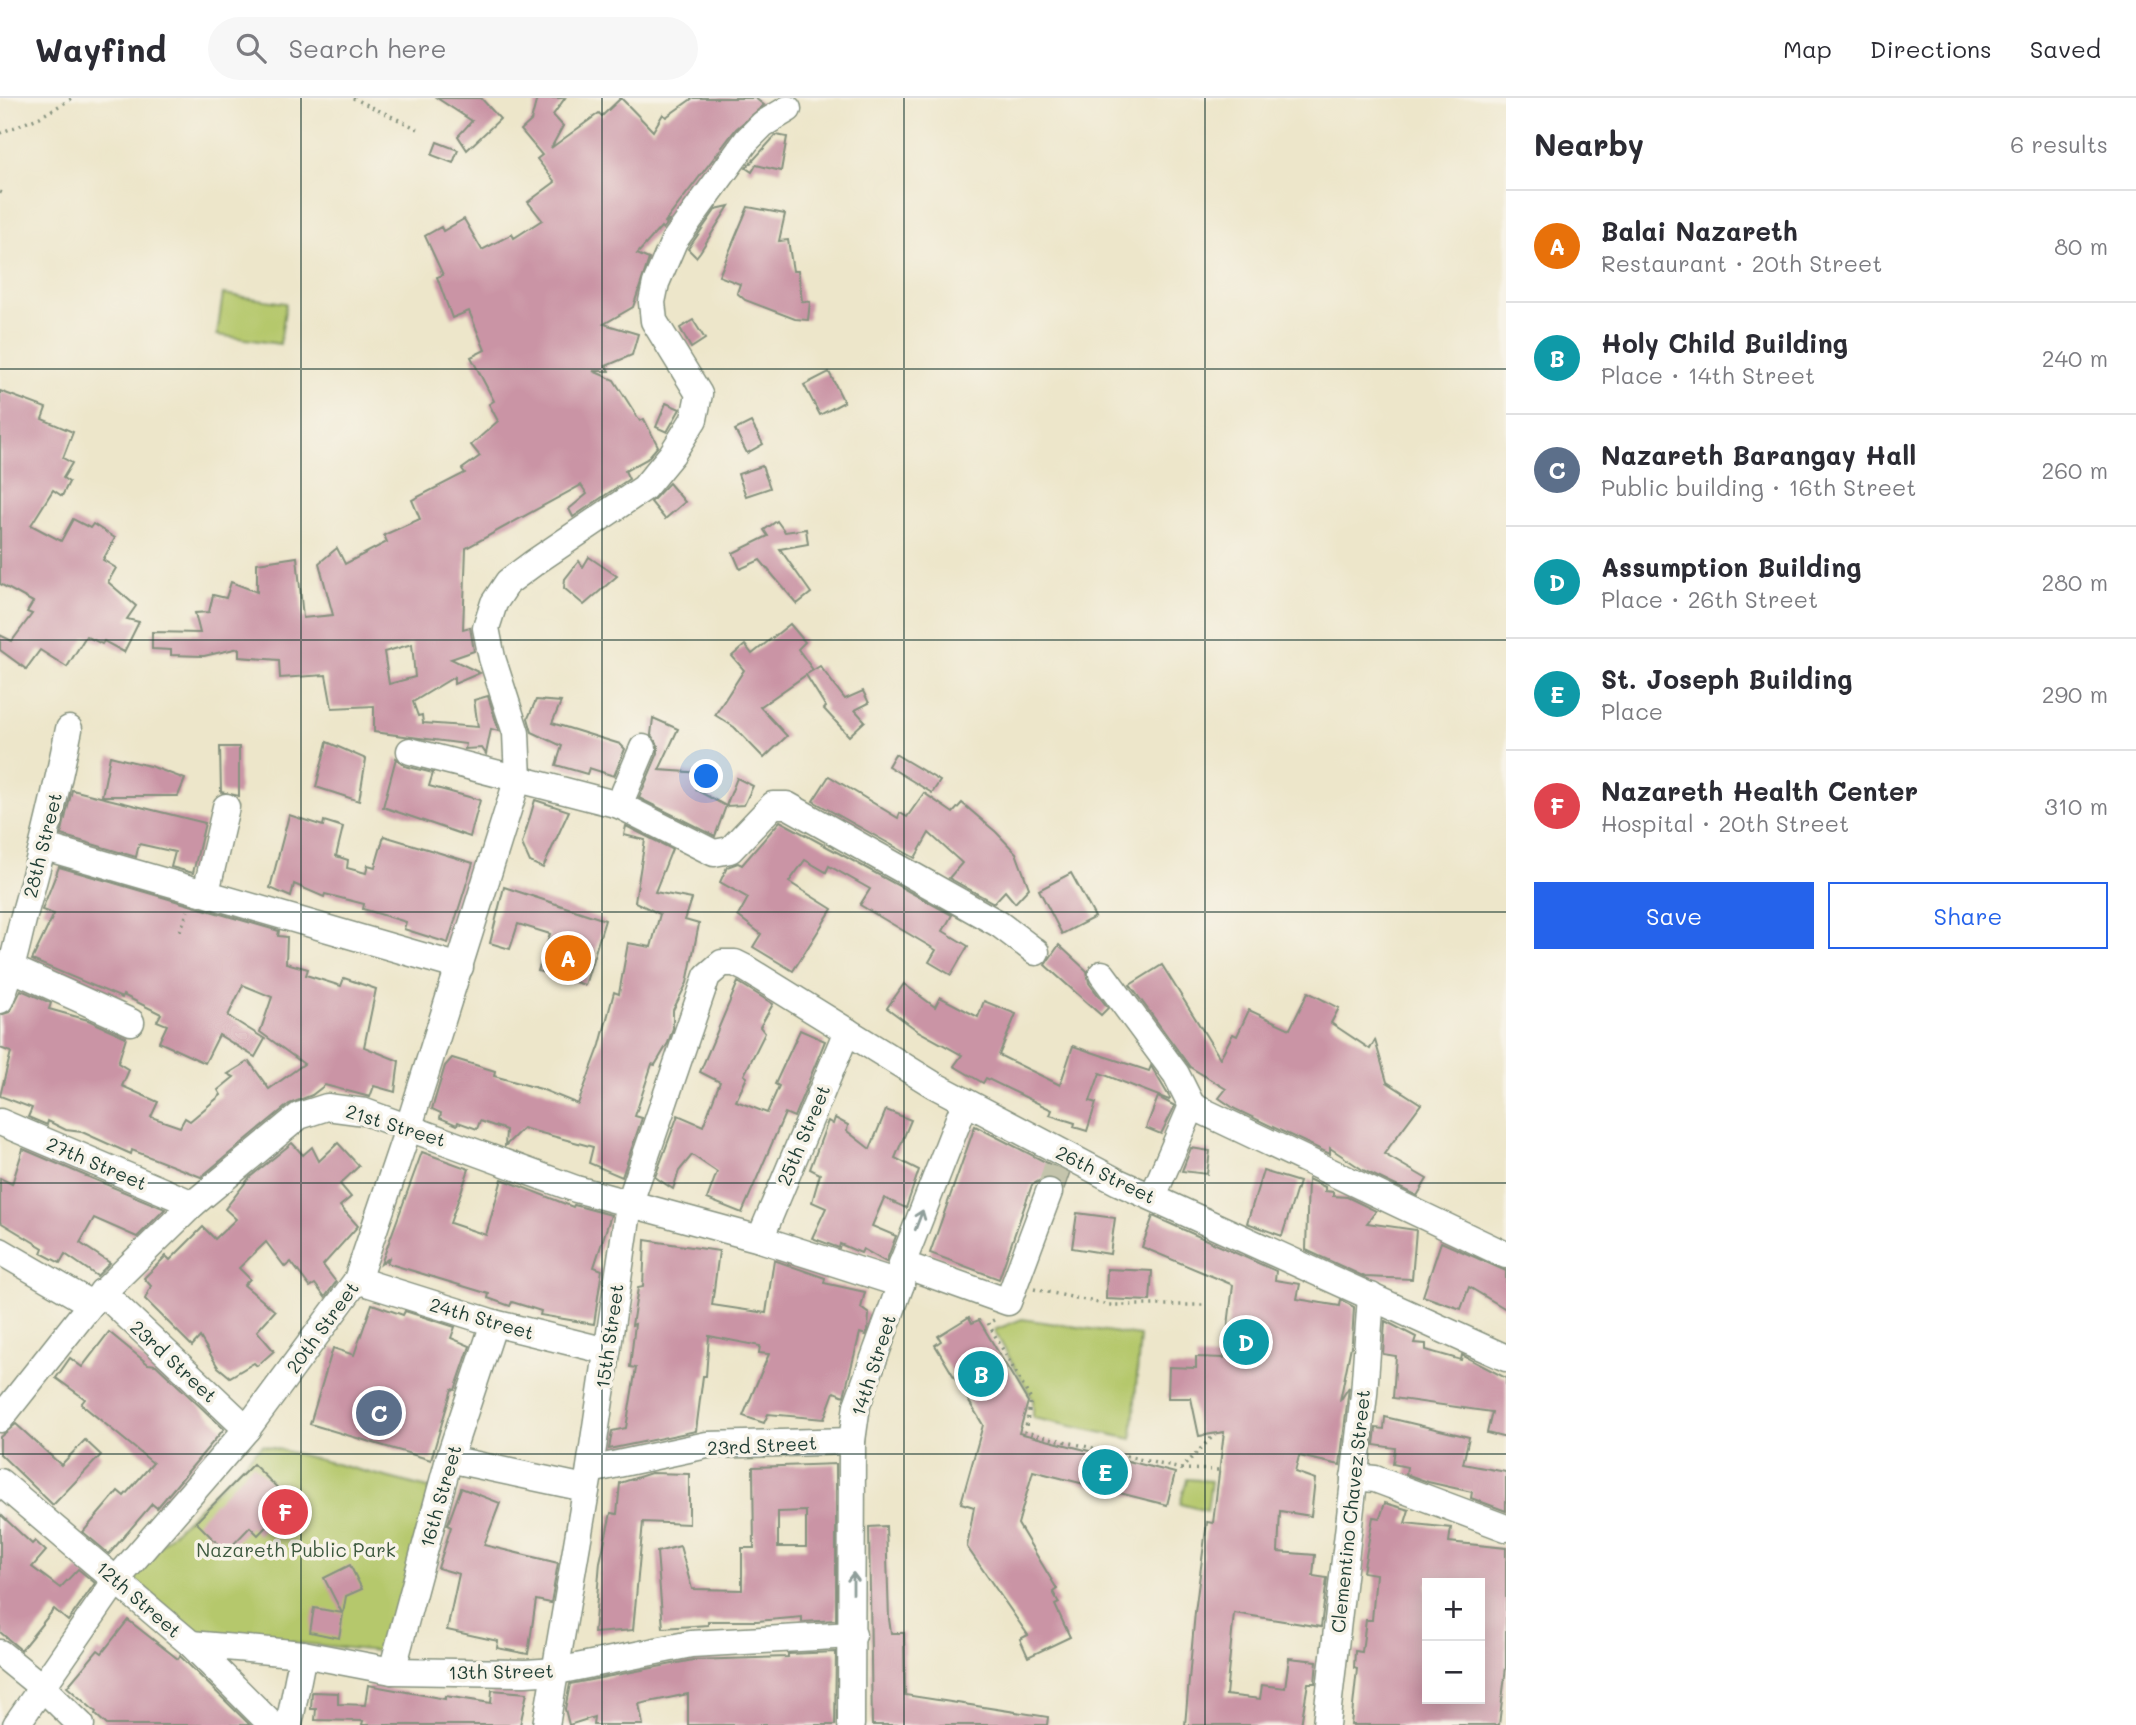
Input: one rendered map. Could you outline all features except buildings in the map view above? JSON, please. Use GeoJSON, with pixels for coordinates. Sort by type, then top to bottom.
{"type":"FeatureCollection","features":[{"type":"Feature","properties":{"kind":"street"},"geometry":{"type":"LineString","coordinates":[[519,778],[516,733],[492,658],[486,628],[494,603],[508,582],[534,562],[644,488],[672,454],[694,419],[699,394],[654,321],[652,302],[656,283],[674,241],[747,139],[763,124],[788,109]]}},
{"type":"Feature","properties":{"kind":"street","name":"28th Street"},"geometry":{"type":"LineString","coordinates":[[0,1000],[13,969],[27,901],[44,847],[69,729]]}},
{"type":"Feature","properties":{"kind":"street"},"geometry":{"type":"LineString","coordinates":[[619,805],[643,748]]}},
{"type":"Feature","properties":{"kind":"street"},"geometry":{"type":"LineString","coordinates":[[410,751],[619,805],[714,853],[730,850],[773,805],[787,805],[999,924],[1036,952]]}},
{"type":"Feature","properties":{"kind":"street","name":"20th Street"},"geometry":{"type":"LineString","coordinates":[[16,1725],[117,1579],[247,1429],[357,1280],[409,1126],[519,778]]}},
{"type":"Feature","properties":{"kind":"street"},"geometry":{"type":"LineString","coordinates":[[205,892],[226,807]]}},
{"type":"Feature","properties":{"kind":"street"},"geometry":{"type":"LineString","coordinates":[[44,847],[460,967]]}},
{"type":"Feature","properties":{"kind":"street","name":"26th Street"},"geometry":{"type":"LineString","coordinates":[[722,963],[735,963],[746,968],[1061,1159],[1153,1196],[1506,1358]]}},
{"type":"Feature","properties":{"kind":"street","name":"15th Street"},"geometry":{"type":"LineString","coordinates":[[546,1725],[629,1205],[707,976],[722,963]]}},
{"type":"Feature","properties":{"kind":"street"},"geometry":{"type":"LineString","coordinates":[[13,969],[131,1022]]}},
{"type":"Feature","properties":{"kind":"street"},"geometry":{"type":"LineString","coordinates":[[1102,974],[1176,1074],[1192,1106],[1506,1255]]}},
{"type":"Feature","properties":{"kind":"street","name":"25th Street"},"geometry":{"type":"LineString","coordinates":[[760,1239],[847,1031]]}},
{"type":"Feature","properties":{"kind":"street","name":"14th Street"},"geometry":{"type":"LineString","coordinates":[[851,1725],[852,1441],[857,1405],[965,1103]]}},
{"type":"Feature","properties":{"kind":"street"},"geometry":{"type":"LineString","coordinates":[[1153,1196],[1192,1106]]}},
{"type":"Feature","properties":{"kind":"street","name":"21st Street"},"geometry":{"type":"LineString","coordinates":[[0,1419],[96,1298],[193,1204],[261,1145],[311,1111],[343,1108],[409,1126],[629,1205],[902,1274],[1012,1293]]}},
{"type":"Feature","properties":{"kind":"street","name":"27th Street"},"geometry":{"type":"LineString","coordinates":[[0,1122],[193,1204]]}},
{"type":"Feature","properties":{"kind":"street"},"geometry":{"type":"LineString","coordinates":[[1012,1293],[1049,1192]]}},
{"type":"Feature","properties":{"kind":"street","name":"23rd Street"},"geometry":{"type":"LineString","coordinates":[[0,1251],[96,1298],[247,1429]]}},
{"type":"Feature","properties":{"kind":"street","name":"24th Street"},"geometry":{"type":"LineString","coordinates":[[357,1280],[494,1323],[607,1351]]}},
{"type":"Feature","properties":{"kind":"street","name":"Clementino Chavez Street"},"geometry":{"type":"LineString","coordinates":[[1326,1725],[1371,1296]]}},
{"type":"Feature","properties":{"kind":"street","name":"16th Street"},"geometry":{"type":"LineString","coordinates":[[392,1671],[449,1459],[494,1323]]}},
{"type":"Feature","properties":{"kind":"street","name":"23rd Street"},"geometry":{"type":"LineString","coordinates":[[587,1479],[707,1446],[852,1441]]}},
{"type":"Feature","properties":{"kind":"street"},"geometry":{"type":"LineString","coordinates":[[449,1459],[587,1479]]}},
{"type":"Feature","properties":{"kind":"street"},"geometry":{"type":"LineString","coordinates":[[1354,1477],[1375,1479],[1506,1528]]}},
{"type":"Feature","properties":{"kind":"street","name":"12th Street"},"geometry":{"type":"LineString","coordinates":[[0,1482],[191,1644],[272,1725]]}},
{"type":"Feature","properties":{"kind":"street","name":"13th Street"},"geometry":{"type":"LineString","coordinates":[[191,1644],[303,1654],[392,1671],[556,1671],[691,1644],[853,1635]]}},
{"type":"Feature","properties":{"kind":"street"},"geometry":{"type":"LineString","coordinates":[[0,1653],[43,1688],[81,1725]]}},
{"type":"Feature","properties":{"kind":"street"},"geometry":{"type":"LineString","coordinates":[[289,1725],[303,1654]]}},
{"type":"Feature","properties":{"kind":"path"},"geometry":{"type":"LineString","coordinates":[[0,133],[40,117],[73,98]]}},
{"type":"Feature","properties":{"kind":"path"},"geometry":{"type":"LineString","coordinates":[[353,98],[420,130]]}},
{"type":"Feature","properties":{"kind":"path"},"geometry":{"type":"LineString","coordinates":[[1204,1305],[1108,1305],[1012,1293],[1007,1311],[988,1323],[1031,1400],[1025,1432],[1181,1469],[1219,1470]]}},
{"type":"Feature","properties":{"kind":"path"},"geometry":{"type":"LineString","coordinates":[[1181,1469],[1215,1434]]}},
{"type":"Feature","properties":{"kind":"green space"},"geometry":{"type":"Polygon","coordinates":[[[223,294],[286,303],[280,344],[217,335],[223,294]]]}},
{"type":"Feature","properties":{"kind":"green space"},"geometry":{"type":"Polygon","coordinates":[[[1022,1319],[1140,1336],[1132,1439],[1033,1418],[1033,1400],[994,1330],[1022,1319]]]}},
{"type":"Feature","properties":{"kind":"green space","name":"Nazareth Public Park"},"geometry":{"type":"Polygon","coordinates":[[[262,1445],[432,1489],[386,1652],[188,1632],[129,1576],[262,1445]]]}},
{"type":"Feature","properties":{"kind":"green space"},"geometry":{"type":"Polygon","coordinates":[[[1187,1479],[1211,1481],[1207,1511],[1180,1504],[1187,1479]]]}},
{"type":"Feature","properties":{"kind":"tunnel"},"geometry":{"type":"LineString","coordinates":[[1049,1192],[1058,1164]]}},
{"type":"Feature","properties":{"kind":"place","name":"Balai Nazareth"},"geometry":{"type":"Point","coordinates":[568,958]}},
{"type":"Feature","properties":{"kind":"place","name":"Assumption Building"},"geometry":{"type":"Point","coordinates":[1246,1342]}},
{"type":"Feature","properties":{"kind":"place","name":"Holy Child Building"},"geometry":{"type":"Point","coordinates":[981,1374]}},
{"type":"Feature","properties":{"kind":"place","name":"Nazareth Barangay Hall"},"geometry":{"type":"Point","coordinates":[379,1413]}},
{"type":"Feature","properties":{"kind":"place","name":"St. Joseph Building"},"geometry":{"type":"Point","coordinates":[1105,1472]}},
{"type":"Feature","properties":{"kind":"place","name":"Nazareth Health Center"},"geometry":{"type":"Point","coordinates":[285,1512]}}]}
